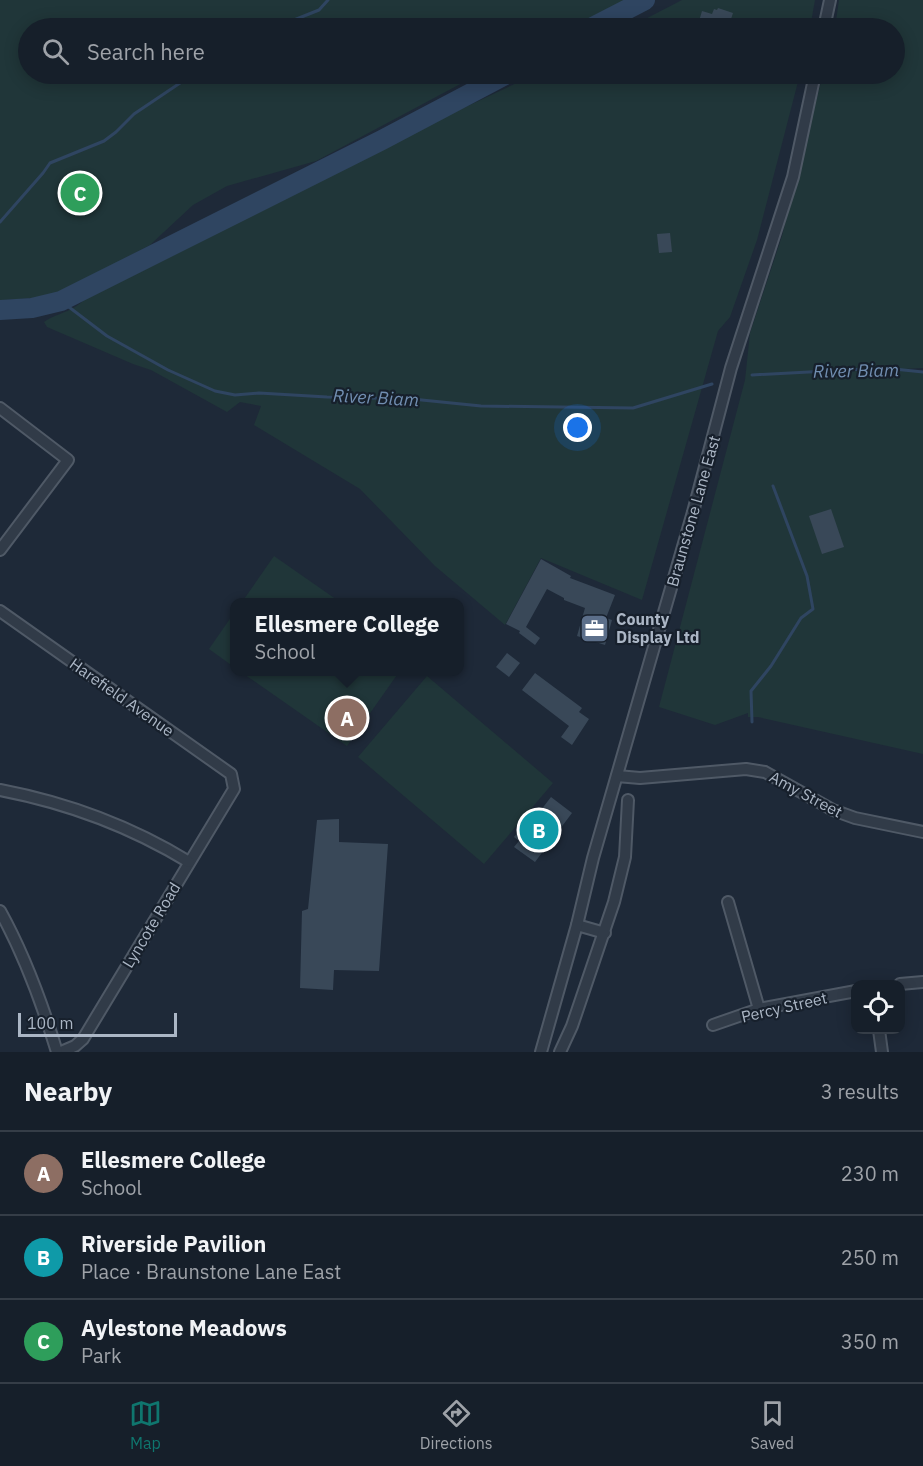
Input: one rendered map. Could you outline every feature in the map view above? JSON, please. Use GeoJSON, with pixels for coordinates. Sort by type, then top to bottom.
{"type":"FeatureCollection","features":[{"type":"Feature","properties":{"kind":"street"},"geometry":{"type":"LineString","coordinates":[[826,18],[830,1]]}},
{"type":"Feature","properties":{"kind":"street","name":"Braunstone Lane East"},"geometry":{"type":"LineString","coordinates":[[541,1052],[577,925],[593,858],[693,512],[731,368],[793,177],[812,84]]}},
{"type":"Feature","properties":{"kind":"street"},"geometry":{"type":"LineString","coordinates":[[0,408],[68,460],[0,550]]}},
{"type":"Feature","properties":{"kind":"street","name":"Harefield Avenue"},"geometry":{"type":"LineString","coordinates":[[0,611],[231,774],[234,789]]}},
{"type":"Feature","properties":{"kind":"street","name":"Amy Street"},"geometry":{"type":"LineString","coordinates":[[617,776],[640,778],[746,769],[765,772],[833,810],[855,818],[923,832]]}},
{"type":"Feature","properties":{"kind":"street","name":"Lyncote Road"},"geometry":{"type":"LineString","coordinates":[[59,1052],[75,1046],[83,1039],[234,789]]}},
{"type":"Feature","properties":{"kind":"street"},"geometry":{"type":"LineString","coordinates":[[0,790],[60,804],[97,816],[160,844],[189,862]]}},
{"type":"Feature","properties":{"kind":"street"},"geometry":{"type":"LineString","coordinates":[[560,1052],[572,1026],[604,933],[625,858],[628,801]]}},
{"type":"Feature","properties":{"kind":"street"},"geometry":{"type":"LineString","coordinates":[[728,902],[759,1009]]}},
{"type":"Feature","properties":{"kind":"street"},"geometry":{"type":"LineString","coordinates":[[0,911],[38,992],[59,1052]]}},
{"type":"Feature","properties":{"kind":"street"},"geometry":{"type":"LineString","coordinates":[[577,925],[604,933]]}},
{"type":"Feature","properties":{"kind":"street"},"geometry":{"type":"LineString","coordinates":[[905,984],[923,982]]}},
{"type":"Feature","properties":{"kind":"street","name":"Percy Street"},"geometry":{"type":"LineString","coordinates":[[713,1025],[759,1009],[851,992]]}},
{"type":"Feature","properties":{"kind":"street"},"geometry":{"type":"LineString","coordinates":[[880,1034],[882,1052]]}},
{"type":"Feature","properties":{"kind":"green space"},"geometry":{"type":"Polygon","coordinates":[[[0,0],[627,0],[600,18],[18,18],[18,84],[460,84],[316,161],[227,186],[193,205],[150,245],[52,297],[0,300],[0,0]]]}},
{"type":"Feature","properties":{"kind":"green space"},"geometry":{"type":"Polygon","coordinates":[[[682,0],[815,0],[812,18],[647,18],[682,0]]]}},
{"type":"Feature","properties":{"kind":"green space"},"geometry":{"type":"Polygon","coordinates":[[[839,0],[923,0],[923,368],[903,369],[923,372],[923,754],[758,717],[748,717],[748,713],[715,725],[659,707],[745,380],[750,333],[782,236],[820,84],[905,84],[905,18],[836,18],[839,0]]]}},
{"type":"Feature","properties":{"kind":"green space"},"geometry":{"type":"Polygon","coordinates":[[[515,84],[797,84],[757,240],[730,317],[718,331],[642,600],[541,558],[505,625],[435,566],[360,489],[254,425],[261,406],[240,402],[227,412],[151,370],[47,327],[44,322],[75,307],[105,282],[288,191],[320,181],[367,153],[515,84]]]}},
{"type":"Feature","properties":{"kind":"green space"},"geometry":{"type":"Polygon","coordinates":[[[274,556],[334,598],[245,598],[274,556]]]}},
{"type":"Feature","properties":{"kind":"green space"},"geometry":{"type":"Polygon","coordinates":[[[230,619],[230,664],[209,649],[230,619]]]}},
{"type":"Feature","properties":{"kind":"green space"},"geometry":{"type":"Polygon","coordinates":[[[247,676],[396,676],[347,746],[247,676]]]}},
{"type":"Feature","properties":{"kind":"green space"},"geometry":{"type":"Polygon","coordinates":[[[427,676],[553,783],[484,864],[358,757],[427,676]]]}},
{"type":"Feature","properties":{"kind":"building"},"geometry":{"type":"Polygon","coordinates":[[[718,8],[733,13],[731,18],[700,18],[702,11],[712,14],[714,9],[718,8]]]}},
{"type":"Feature","properties":{"kind":"building"},"geometry":{"type":"Polygon","coordinates":[[[670,233],[672,252],[659,253],[657,234],[670,233]]]}},
{"type":"Feature","properties":{"kind":"building"},"geometry":{"type":"Polygon","coordinates":[[[831,509],[844,547],[822,554],[809,516],[831,509]]]}},
{"type":"Feature","properties":{"kind":"building"},"geometry":{"type":"Polygon","coordinates":[[[541,559],[571,576],[570,578],[615,595],[606,618],[612,620],[605,645],[577,636],[585,608],[564,600],[547,589],[526,627],[540,638],[535,645],[519,633],[520,631],[506,624],[541,559]]]}},
{"type":"Feature","properties":{"kind":"building"},"geometry":{"type":"Polygon","coordinates":[[[507,653],[520,663],[509,677],[496,667],[507,653]]]}},
{"type":"Feature","properties":{"kind":"building"},"geometry":{"type":"Polygon","coordinates":[[[535,673],[582,708],[579,712],[589,719],[572,745],[561,737],[569,726],[522,690],[535,673]]]}},
{"type":"Feature","properties":{"kind":"building"},"geometry":{"type":"Polygon","coordinates":[[[551,797],[572,813],[535,862],[514,847],[519,841],[514,837],[527,821],[531,823],[551,797]]]}},
{"type":"Feature","properties":{"kind":"building"},"geometry":{"type":"Polygon","coordinates":[[[339,819],[339,842],[388,844],[379,971],[334,970],[333,990],[300,988],[302,911],[308,909],[317,820],[339,819]]]}},
{"type":"Feature","properties":{"kind":"waterway"},"geometry":{"type":"LineString","coordinates":[[299,18],[319,10],[328,0]]}},
{"type":"Feature","properties":{"kind":"waterway","name":"River Biam"},"geometry":{"type":"LineString","coordinates":[[610,18],[645,0]]}},
{"type":"Feature","properties":{"kind":"waterway"},"geometry":{"type":"LineString","coordinates":[[0,222],[50,163],[104,141],[134,114],[179,84]]}},
{"type":"Feature","properties":{"kind":"waterway","name":"River Biam"},"geometry":{"type":"LineString","coordinates":[[0,310],[32,308],[61,301],[382,140],[488,84]]}},
{"type":"Feature","properties":{"kind":"waterway","name":"River Biam"},"geometry":{"type":"LineString","coordinates":[[61,301],[107,336],[168,370],[215,391],[235,395],[259,393],[412,399],[481,406],[633,408],[712,384]]}},
{"type":"Feature","properties":{"kind":"waterway","name":"River Biam"},"geometry":{"type":"LineString","coordinates":[[752,375],[884,368],[923,372]]}},
{"type":"Feature","properties":{"kind":"waterway"},"geometry":{"type":"LineString","coordinates":[[752,722],[751,691],[771,666],[801,618],[813,609],[807,576],[773,486]]}},
{"type":"Feature","properties":{"kind":"place","name":"Aylestone Meadows"},"geometry":{"type":"Point","coordinates":[80,193]}},
{"type":"Feature","properties":{"kind":"place","name":"County Display Ltd"},"geometry":{"type":"Point","coordinates":[595,628]}},
{"type":"Feature","properties":{"kind":"place","name":"Ellesmere College"},"geometry":{"type":"Point","coordinates":[347,718]}},
{"type":"Feature","properties":{"kind":"place","name":"Riverside Pavilion"},"geometry":{"type":"Point","coordinates":[539,830]}}]}
